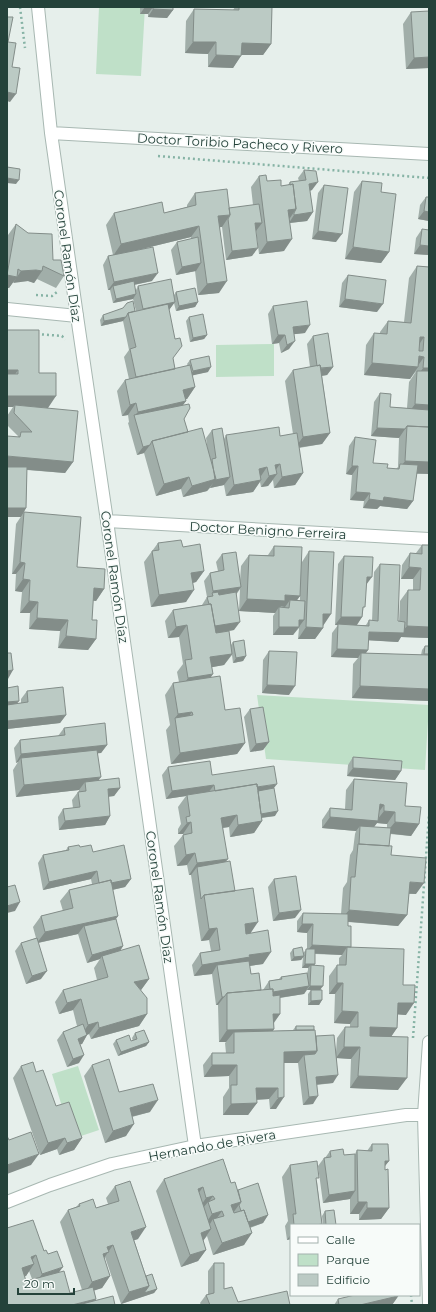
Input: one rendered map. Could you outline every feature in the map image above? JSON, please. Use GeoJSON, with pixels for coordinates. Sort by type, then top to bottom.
{"type":"FeatureCollection","features":[{"type":"Feature","properties":{"kind":"street","name":"Coronel Ramón Díaz"},"geometry":{"type":"LineString","coordinates":[[38,7],[51,133],[195,1146]]}},
{"type":"Feature","properties":{"kind":"street","name":"Doctor Toribio Pacheco y Rivero"},"geometry":{"type":"LineString","coordinates":[[51,133],[429,154]]}},
{"type":"Feature","properties":{"kind":"street"},"geometry":{"type":"LineString","coordinates":[[7,309],[77,316]]}},
{"type":"Feature","properties":{"kind":"street","name":"Doctor Benigno Ferreira"},"geometry":{"type":"LineString","coordinates":[[107,521],[429,539]]}},
{"type":"Feature","properties":{"kind":"street"},"geometry":{"type":"LineString","coordinates":[[429,1042],[427,1115],[429,1304]]}},
{"type":"Feature","properties":{"kind":"street","name":"Hernando de Rivera"},"geometry":{"type":"LineString","coordinates":[[7,1202],[50,1185],[112,1164],[195,1146],[406,1115],[427,1115]]}},
{"type":"Feature","properties":{"kind":"path","name":"Doctor Toribio Pacheco y Rivero"},"geometry":{"type":"LineString","coordinates":[[156,156],[429,178]]}},
{"type":"Feature","properties":{"kind":"path"},"geometry":{"type":"LineString","coordinates":[[29,294],[52,296],[56,292]]}},
{"type":"Feature","properties":{"kind":"path"},"geometry":{"type":"LineString","coordinates":[[53,331],[54,335]]}},
{"type":"Feature","properties":{"kind":"path"},"geometry":{"type":"LineString","coordinates":[[30,333],[62,336],[66,340]]}},
{"type":"Feature","properties":{"kind":"path"},"geometry":{"type":"LineString","coordinates":[[412,1044],[429,815]]}},
{"type":"Feature","properties":{"kind":"green space"},"geometry":{"type":"Polygon","coordinates":[[[99,7],[145,7],[141,76],[96,74],[99,7]]]}},
{"type":"Feature","properties":{"kind":"green space"},"geometry":{"type":"Polygon","coordinates":[[[274,344],[274,376],[216,377],[216,345],[274,344]]]}},
{"type":"Feature","properties":{"kind":"green space"},"geometry":{"type":"Polygon","coordinates":[[[257,695],[429,705],[425,770],[266,759],[257,695]]]}},
{"type":"Feature","properties":{"kind":"green space"},"geometry":{"type":"Polygon","coordinates":[[[78,1066],[99,1130],[72,1139],[52,1074],[78,1066]]]}},
{"type":"Feature","properties":{"kind":"building"},"geometry":{"type":"Polygon","coordinates":[[[153,7],[173,7],[173,10],[153,9],[153,7]]]}},
{"type":"Feature","properties":{"kind":"building"},"geometry":{"type":"Polygon","coordinates":[[[239,7],[272,7],[271,44],[242,43],[241,56],[216,55],[216,42],[193,42],[194,9],[239,10],[239,7]]]}},
{"type":"Feature","properties":{"kind":"building"},"geometry":{"type":"Polygon","coordinates":[[[429,11],[429,57],[414,58],[411,12],[429,11]]]}},
{"type":"Feature","properties":{"kind":"building"},"geometry":{"type":"Polygon","coordinates":[[[7,17],[13,17],[8,42],[16,43],[12,67],[20,68],[16,94],[7,92],[7,17]]]}},
{"type":"Feature","properties":{"kind":"building"},"geometry":{"type":"Polygon","coordinates":[[[7,167],[20,169],[19,180],[7,178],[7,167]]]}},
{"type":"Feature","properties":{"kind":"building"},"geometry":{"type":"Polygon","coordinates":[[[304,170],[316,171],[318,182],[309,184],[313,212],[294,215],[296,209],[293,184],[290,185],[290,182],[306,180],[304,170]]]}},
{"type":"Feature","properties":{"kind":"building"},"geometry":{"type":"Polygon","coordinates":[[[266,175],[267,181],[281,180],[281,186],[293,184],[296,209],[288,210],[292,239],[267,242],[259,176],[266,175]]]}},
{"type":"Feature","properties":{"kind":"building"},"geometry":{"type":"Polygon","coordinates":[[[362,181],[382,183],[381,192],[396,194],[389,252],[353,247],[362,181]]]}},
{"type":"Feature","properties":{"kind":"building"},"geometry":{"type":"Polygon","coordinates":[[[324,185],[348,188],[342,234],[318,231],[324,185]]]}},
{"type":"Feature","properties":{"kind":"building"},"geometry":{"type":"Polygon","coordinates":[[[227,189],[230,215],[218,216],[227,281],[207,284],[199,226],[121,244],[114,213],[162,202],[164,213],[196,205],[195,193],[227,189]]]}},
{"type":"Feature","properties":{"kind":"building"},"geometry":{"type":"Polygon","coordinates":[[[426,197],[429,197],[429,212],[424,211],[426,197]]]}},
{"type":"Feature","properties":{"kind":"building"},"geometry":{"type":"Polygon","coordinates":[[[259,204],[262,223],[255,223],[258,248],[232,251],[228,219],[230,215],[229,208],[259,204]]]}},
{"type":"Feature","properties":{"kind":"building"},"geometry":{"type":"Polygon","coordinates":[[[16,224],[28,233],[52,234],[53,260],[61,260],[64,276],[43,266],[42,271],[21,271],[18,269],[17,277],[7,275],[16,224]]]}},
{"type":"Feature","properties":{"kind":"building"},"geometry":{"type":"Polygon","coordinates":[[[422,229],[429,230],[429,246],[420,245],[422,229]]]}},
{"type":"Feature","properties":{"kind":"building"},"geometry":{"type":"Polygon","coordinates":[[[198,237],[201,263],[182,267],[177,242],[198,237]]]}},
{"type":"Feature","properties":{"kind":"building"},"geometry":{"type":"Polygon","coordinates":[[[153,247],[158,273],[114,282],[108,256],[153,247]]]}},
{"type":"Feature","properties":{"kind":"building"},"geometry":{"type":"Polygon","coordinates":[[[417,266],[429,267],[429,368],[423,368],[424,357],[419,356],[418,367],[372,363],[374,333],[387,334],[388,321],[411,323],[417,266]],[[420,337],[419,351],[423,351],[424,337],[420,337]]]}},
{"type":"Feature","properties":{"kind":"building"},"geometry":{"type":"Polygon","coordinates":[[[348,275],[386,280],[383,304],[345,299],[348,275]]]}},
{"type":"Feature","properties":{"kind":"building"},"geometry":{"type":"Polygon","coordinates":[[[171,279],[175,302],[143,309],[138,286],[171,279]]]}},
{"type":"Feature","properties":{"kind":"building"},"geometry":{"type":"Polygon","coordinates":[[[134,281],[136,294],[116,299],[113,286],[134,281]]]}},
{"type":"Feature","properties":{"kind":"building"},"geometry":{"type":"Polygon","coordinates":[[[195,288],[198,302],[179,306],[176,292],[195,288]]]}},
{"type":"Feature","properties":{"kind":"building"},"geometry":{"type":"Polygon","coordinates":[[[133,301],[135,311],[128,313],[126,317],[104,321],[103,315],[123,308],[127,303],[133,301]]]}},
{"type":"Feature","properties":{"kind":"building"},"geometry":{"type":"Polygon","coordinates":[[[307,301],[310,325],[293,327],[295,341],[287,345],[285,335],[278,335],[273,306],[307,301]]]}},
{"type":"Feature","properties":{"kind":"building"},"geometry":{"type":"Polygon","coordinates":[[[168,304],[175,339],[180,338],[182,346],[173,358],[175,369],[136,377],[130,349],[136,347],[128,313],[168,304]]]}},
{"type":"Feature","properties":{"kind":"building"},"geometry":{"type":"Polygon","coordinates":[[[203,314],[207,335],[193,338],[189,317],[203,314]]]}},
{"type":"Feature","properties":{"kind":"building"},"geometry":{"type":"Polygon","coordinates":[[[7,330],[39,330],[39,373],[56,373],[56,396],[7,396],[7,374],[18,374],[18,370],[7,370],[7,330]]]}},
{"type":"Feature","properties":{"kind":"building"},"geometry":{"type":"Polygon","coordinates":[[[328,333],[333,367],[321,368],[320,365],[317,366],[313,336],[328,333]]]}},
{"type":"Feature","properties":{"kind":"building"},"geometry":{"type":"Polygon","coordinates":[[[209,356],[211,367],[193,371],[190,360],[209,356]]]}},
{"type":"Feature","properties":{"kind":"building"},"geometry":{"type":"Polygon","coordinates":[[[190,365],[195,387],[183,390],[186,401],[138,412],[136,403],[130,405],[125,380],[190,365]]]}},
{"type":"Feature","properties":{"kind":"building"},"geometry":{"type":"Polygon","coordinates":[[[320,365],[330,433],[303,437],[293,370],[320,365]]]}},
{"type":"Feature","properties":{"kind":"building"},"geometry":{"type":"Polygon","coordinates":[[[417,371],[429,371],[429,405],[415,404],[417,371]]]}},
{"type":"Feature","properties":{"kind":"building"},"geometry":{"type":"Polygon","coordinates":[[[380,393],[391,394],[390,407],[429,410],[429,427],[407,426],[405,429],[377,428],[380,393]]]}},
{"type":"Feature","properties":{"kind":"building"},"geometry":{"type":"Polygon","coordinates":[[[189,404],[190,408],[184,419],[188,432],[152,441],[150,445],[143,447],[134,415],[189,404]]]}},
{"type":"Feature","properties":{"kind":"building"},"geometry":{"type":"Polygon","coordinates":[[[15,405],[78,411],[73,462],[7,456],[7,436],[20,437],[21,432],[32,432],[14,413],[15,405]]]}},
{"type":"Feature","properties":{"kind":"building"},"geometry":{"type":"Polygon","coordinates":[[[407,426],[429,427],[429,462],[405,461],[407,426]]]}},
{"type":"Feature","properties":{"kind":"building"},"geometry":{"type":"Polygon","coordinates":[[[279,427],[280,436],[297,433],[303,473],[282,477],[280,464],[275,465],[277,474],[269,476],[267,467],[259,469],[261,480],[234,485],[226,435],[279,427]]]}},
{"type":"Feature","properties":{"kind":"building"},"geometry":{"type":"Polygon","coordinates":[[[202,428],[216,479],[192,486],[189,477],[164,484],[152,441],[202,428]]]}},
{"type":"Feature","properties":{"kind":"building"},"geometry":{"type":"Polygon","coordinates":[[[222,428],[230,477],[215,480],[212,459],[216,458],[212,430],[222,428]]]}},
{"type":"Feature","properties":{"kind":"building"},"geometry":{"type":"Polygon","coordinates":[[[355,437],[376,440],[373,463],[388,464],[387,468],[399,469],[400,464],[418,465],[413,501],[384,497],[383,501],[369,499],[370,493],[356,492],[358,466],[352,466],[355,437]]]}},
{"type":"Feature","properties":{"kind":"building"},"geometry":{"type":"Polygon","coordinates":[[[7,467],[27,467],[26,508],[7,508],[7,467]]]}},
{"type":"Feature","properties":{"kind":"building"},"geometry":{"type":"Polygon","coordinates":[[[24,512],[81,517],[77,567],[105,569],[104,589],[94,588],[92,620],[97,620],[96,639],[66,636],[68,620],[37,618],[38,602],[29,601],[30,580],[23,579],[25,563],[20,562],[24,512]]]}},
{"type":"Feature","properties":{"kind":"building"},"geometry":{"type":"Polygon","coordinates":[[[181,540],[183,547],[200,544],[204,571],[191,573],[194,590],[159,595],[152,551],[159,550],[158,543],[181,540]]]}},
{"type":"Feature","properties":{"kind":"building"},"geometry":{"type":"Polygon","coordinates":[[[422,545],[429,545],[429,627],[407,626],[408,590],[420,590],[421,568],[409,567],[410,553],[422,554],[422,545]]]}},
{"type":"Feature","properties":{"kind":"building"},"geometry":{"type":"Polygon","coordinates":[[[274,546],[302,547],[300,596],[285,595],[285,601],[247,599],[249,555],[274,556],[274,546]]]}},
{"type":"Feature","properties":{"kind":"building"},"geometry":{"type":"Polygon","coordinates":[[[309,551],[334,552],[331,614],[323,614],[323,628],[306,627],[309,551]]]}},
{"type":"Feature","properties":{"kind":"building"},"geometry":{"type":"Polygon","coordinates":[[[236,552],[241,587],[213,591],[210,573],[224,570],[222,554],[236,552]]]}},
{"type":"Feature","properties":{"kind":"building"},"geometry":{"type":"Polygon","coordinates":[[[344,556],[373,557],[372,577],[367,577],[365,607],[363,607],[362,617],[341,617],[344,556]]]}},
{"type":"Feature","properties":{"kind":"building"},"geometry":{"type":"Polygon","coordinates":[[[380,564],[400,565],[398,621],[405,622],[404,633],[369,632],[368,650],[337,649],[338,624],[369,626],[369,620],[378,621],[380,564]]]}},
{"type":"Feature","properties":{"kind":"building"},"geometry":{"type":"Polygon","coordinates":[[[218,592],[219,595],[236,592],[240,622],[215,626],[211,604],[209,604],[207,597],[213,596],[212,593],[218,592]]]}},
{"type":"Feature","properties":{"kind":"building"},"geometry":{"type":"Polygon","coordinates":[[[290,600],[305,601],[304,620],[299,620],[299,627],[279,627],[279,607],[289,608],[290,600]]]}},
{"type":"Feature","properties":{"kind":"building"},"geometry":{"type":"Polygon","coordinates":[[[211,604],[216,633],[229,631],[232,654],[210,657],[213,674],[188,678],[185,660],[192,659],[187,625],[176,627],[173,610],[211,604]]]}},
{"type":"Feature","properties":{"kind":"building"},"geometry":{"type":"Polygon","coordinates":[[[244,640],[246,656],[236,658],[233,642],[244,640]]]}},
{"type":"Feature","properties":{"kind":"building"},"geometry":{"type":"Polygon","coordinates":[[[425,646],[429,646],[429,654],[424,654],[425,646]]]}},
{"type":"Feature","properties":{"kind":"building"},"geometry":{"type":"Polygon","coordinates":[[[269,651],[297,652],[295,686],[267,685],[269,651]]]}},
{"type":"Feature","properties":{"kind":"building"},"geometry":{"type":"Polygon","coordinates":[[[7,653],[11,653],[13,670],[7,671],[7,653]]]}},
{"type":"Feature","properties":{"kind":"building"},"geometry":{"type":"Polygon","coordinates":[[[361,653],[429,655],[429,689],[360,686],[361,653]]]}},
{"type":"Feature","properties":{"kind":"building"},"geometry":{"type":"Polygon","coordinates":[[[220,676],[225,710],[240,708],[245,743],[180,753],[175,718],[193,715],[192,712],[178,714],[173,683],[220,676]]]}},
{"type":"Feature","properties":{"kind":"building"},"geometry":{"type":"Polygon","coordinates":[[[18,686],[19,701],[7,702],[7,688],[18,686]]]}},
{"type":"Feature","properties":{"kind":"building"},"geometry":{"type":"Polygon","coordinates":[[[63,687],[66,715],[7,721],[7,705],[28,702],[27,691],[63,687]]]}},
{"type":"Feature","properties":{"kind":"building"},"geometry":{"type":"Polygon","coordinates":[[[263,707],[269,742],[256,744],[250,709],[263,707]]]}},
{"type":"Feature","properties":{"kind":"building"},"geometry":{"type":"Polygon","coordinates":[[[105,723],[107,745],[21,754],[20,740],[65,735],[64,728],[105,723]]]}},
{"type":"Feature","properties":{"kind":"building"},"geometry":{"type":"Polygon","coordinates":[[[97,750],[101,777],[24,785],[21,758],[97,750]]]}},
{"type":"Feature","properties":{"kind":"building"},"geometry":{"type":"Polygon","coordinates":[[[353,757],[402,761],[401,771],[353,768],[353,757]]]}},
{"type":"Feature","properties":{"kind":"building"},"geometry":{"type":"Polygon","coordinates":[[[210,761],[212,775],[274,766],[277,784],[257,787],[257,784],[215,791],[214,785],[172,791],[168,767],[210,761]]]}},
{"type":"Feature","properties":{"kind":"building"},"geometry":{"type":"Polygon","coordinates":[[[119,778],[120,788],[108,789],[110,816],[65,821],[63,809],[80,807],[78,792],[86,791],[85,782],[119,778]]]}},
{"type":"Feature","properties":{"kind":"building"},"geometry":{"type":"Polygon","coordinates":[[[354,779],[407,783],[405,806],[421,807],[419,824],[395,822],[395,812],[384,811],[384,805],[380,804],[378,821],[330,817],[330,808],[352,810],[354,779]]]}},
{"type":"Feature","properties":{"kind":"building"},"geometry":{"type":"Polygon","coordinates":[[[257,784],[262,821],[238,825],[237,815],[221,818],[228,859],[197,863],[195,853],[186,855],[183,835],[192,833],[191,822],[187,823],[186,817],[190,816],[187,795],[257,784]]]}},
{"type":"Feature","properties":{"kind":"building"},"geometry":{"type":"Polygon","coordinates":[[[274,788],[278,811],[261,814],[258,791],[274,788]]]}},
{"type":"Feature","properties":{"kind":"building"},"geometry":{"type":"Polygon","coordinates":[[[360,826],[391,828],[389,846],[359,844],[360,826]]]}},
{"type":"Feature","properties":{"kind":"building"},"geometry":{"type":"Polygon","coordinates":[[[358,844],[392,846],[391,855],[426,858],[424,883],[410,882],[407,915],[349,910],[351,877],[355,877],[358,844]]]}},
{"type":"Feature","properties":{"kind":"building"},"geometry":{"type":"Polygon","coordinates":[[[79,845],[80,847],[91,845],[93,852],[124,845],[131,879],[111,883],[111,880],[99,883],[97,871],[49,882],[43,855],[69,850],[68,847],[79,845]]]}},
{"type":"Feature","properties":{"kind":"building"},"geometry":{"type":"Polygon","coordinates":[[[230,861],[235,891],[204,895],[201,899],[197,867],[230,861]]]}},
{"type":"Feature","properties":{"kind":"building"},"geometry":{"type":"Polygon","coordinates":[[[296,876],[301,910],[279,913],[274,879],[296,876]]]}},
{"type":"Feature","properties":{"kind":"building"},"geometry":{"type":"Polygon","coordinates":[[[111,880],[118,916],[45,932],[41,916],[73,908],[69,890],[111,880]]]}},
{"type":"Feature","properties":{"kind":"building"},"geometry":{"type":"Polygon","coordinates":[[[15,885],[20,902],[7,906],[7,887],[15,885]]]}},
{"type":"Feature","properties":{"kind":"building"},"geometry":{"type":"Polygon","coordinates":[[[253,888],[258,922],[245,924],[246,934],[268,930],[271,952],[202,965],[200,953],[220,950],[217,928],[209,929],[204,895],[253,888]]]}},
{"type":"Feature","properties":{"kind":"building"},"geometry":{"type":"Polygon","coordinates":[[[303,913],[348,914],[348,926],[351,926],[351,947],[312,945],[313,924],[302,924],[303,913]]]}},
{"type":"Feature","properties":{"kind":"building"},"geometry":{"type":"Polygon","coordinates":[[[116,919],[123,946],[92,955],[84,926],[116,919]]]}},
{"type":"Feature","properties":{"kind":"building"},"geometry":{"type":"Polygon","coordinates":[[[37,938],[47,971],[32,976],[21,943],[37,938]]]}},
{"type":"Feature","properties":{"kind":"building"},"geometry":{"type":"Polygon","coordinates":[[[139,945],[149,979],[134,982],[147,998],[147,1014],[99,1028],[98,1022],[88,1025],[81,999],[67,1003],[63,990],[108,977],[102,956],[139,945]]]}},
{"type":"Feature","properties":{"kind":"building"},"geometry":{"type":"Polygon","coordinates":[[[302,947],[304,956],[294,957],[293,949],[302,947]]]}},
{"type":"Feature","properties":{"kind":"building"},"geometry":{"type":"Polygon","coordinates":[[[347,947],[404,949],[403,985],[415,985],[414,1003],[398,1003],[397,1028],[370,1027],[370,1036],[408,1037],[407,1078],[358,1076],[360,1047],[344,1047],[345,1027],[358,1027],[358,1012],[342,1011],[343,983],[337,983],[337,965],[346,965],[347,947]]]}},
{"type":"Feature","properties":{"kind":"building"},"geometry":{"type":"Polygon","coordinates":[[[306,949],[315,949],[315,964],[305,964],[306,949]]]}},
{"type":"Feature","properties":{"kind":"building"},"geometry":{"type":"Polygon","coordinates":[[[249,961],[251,974],[259,973],[261,990],[227,993],[224,997],[222,997],[217,965],[249,961]]]}},
{"type":"Feature","properties":{"kind":"building"},"geometry":{"type":"Polygon","coordinates":[[[311,965],[324,966],[323,986],[310,986],[311,965]]]}},
{"type":"Feature","properties":{"kind":"building"},"geometry":{"type":"Polygon","coordinates":[[[307,973],[309,986],[273,992],[273,989],[270,989],[269,981],[282,979],[281,977],[307,973]]]}},
{"type":"Feature","properties":{"kind":"building"},"geometry":{"type":"Polygon","coordinates":[[[273,989],[273,996],[280,995],[280,1014],[273,1014],[274,1029],[227,1030],[227,993],[273,989]]]}},
{"type":"Feature","properties":{"kind":"building"},"geometry":{"type":"Polygon","coordinates":[[[311,990],[322,990],[322,1000],[311,1001],[311,990]]]}},
{"type":"Feature","properties":{"kind":"building"},"geometry":{"type":"Polygon","coordinates":[[[83,1024],[87,1035],[78,1039],[84,1055],[73,1059],[63,1032],[83,1024]]]}},
{"type":"Feature","properties":{"kind":"building"},"geometry":{"type":"Polygon","coordinates":[[[296,1026],[314,1026],[314,1030],[296,1030],[296,1026]]]}},
{"type":"Feature","properties":{"kind":"building"},"geometry":{"type":"Polygon","coordinates":[[[144,1030],[149,1042],[121,1052],[116,1040],[129,1035],[131,1041],[137,1039],[135,1033],[144,1030]]]}},
{"type":"Feature","properties":{"kind":"building"},"geometry":{"type":"Polygon","coordinates":[[[315,1030],[317,1051],[284,1052],[284,1097],[278,1098],[278,1088],[256,1088],[257,1103],[231,1104],[231,1085],[237,1085],[237,1065],[212,1065],[212,1053],[234,1053],[234,1032],[315,1030]]]}},
{"type":"Feature","properties":{"kind":"building"},"geometry":{"type":"Polygon","coordinates":[[[334,1035],[338,1075],[316,1077],[318,1096],[309,1097],[304,1055],[315,1054],[317,1051],[316,1036],[334,1035]]]}},
{"type":"Feature","properties":{"kind":"building"},"geometry":{"type":"Polygon","coordinates":[[[109,1059],[119,1092],[153,1084],[158,1100],[130,1108],[134,1124],[113,1131],[92,1065],[109,1059]]]}},
{"type":"Feature","properties":{"kind":"building"},"geometry":{"type":"Polygon","coordinates":[[[33,1062],[36,1072],[43,1070],[56,1106],[69,1102],[82,1138],[67,1143],[65,1138],[48,1143],[21,1066],[33,1062]]]}},
{"type":"Feature","properties":{"kind":"building"},"geometry":{"type":"Polygon","coordinates":[[[31,1132],[39,1154],[7,1165],[7,1136],[9,1140],[31,1132]]]}},
{"type":"Feature","properties":{"kind":"building"},"geometry":{"type":"Polygon","coordinates":[[[372,1144],[388,1144],[389,1161],[385,1161],[385,1170],[388,1169],[389,1208],[367,1208],[367,1202],[358,1202],[357,1150],[372,1151],[372,1144]]]}},
{"type":"Feature","properties":{"kind":"building"},"geometry":{"type":"Polygon","coordinates":[[[343,1149],[344,1155],[355,1154],[355,1191],[329,1195],[324,1158],[331,1157],[330,1151],[343,1149]]]}},
{"type":"Feature","properties":{"kind":"building"},"geometry":{"type":"Polygon","coordinates":[[[223,1159],[231,1183],[235,1182],[241,1202],[231,1205],[234,1213],[244,1210],[252,1233],[222,1243],[213,1219],[224,1216],[222,1211],[212,1214],[208,1202],[215,1199],[213,1196],[206,1198],[203,1187],[198,1189],[211,1229],[201,1233],[206,1250],[190,1255],[164,1179],[223,1159]]]}},
{"type":"Feature","properties":{"kind":"building"},"geometry":{"type":"Polygon","coordinates":[[[317,1161],[319,1178],[316,1178],[322,1224],[294,1224],[293,1214],[296,1214],[290,1165],[317,1161]]]}},
{"type":"Feature","properties":{"kind":"building"},"geometry":{"type":"Polygon","coordinates":[[[130,1181],[146,1227],[131,1232],[149,1286],[129,1292],[113,1245],[107,1247],[109,1252],[103,1254],[110,1276],[92,1282],[68,1210],[93,1199],[96,1208],[119,1201],[115,1186],[130,1181]]]}},
{"type":"Feature","properties":{"kind":"building"},"geometry":{"type":"Polygon","coordinates":[[[258,1183],[268,1215],[248,1222],[244,1210],[241,1211],[239,1205],[241,1202],[238,1190],[258,1183]]]}},
{"type":"Feature","properties":{"kind":"building"},"geometry":{"type":"Polygon","coordinates":[[[334,1210],[336,1224],[326,1224],[325,1211],[334,1210]]]}},
{"type":"Feature","properties":{"kind":"building"},"geometry":{"type":"Polygon","coordinates":[[[33,1220],[44,1251],[46,1250],[48,1254],[57,1251],[63,1267],[42,1274],[36,1255],[31,1257],[34,1264],[22,1268],[26,1281],[64,1271],[70,1293],[93,1287],[96,1299],[72,1305],[7,1305],[7,1228],[33,1220]]]}},
{"type":"Feature","properties":{"kind":"building"},"geometry":{"type":"Polygon","coordinates":[[[214,1263],[224,1263],[224,1289],[232,1287],[238,1302],[287,1291],[290,1305],[210,1305],[206,1295],[214,1293],[214,1263]]]}},
{"type":"Feature","properties":{"kind":"building"},"geometry":{"type":"Polygon","coordinates":[[[152,1274],[157,1289],[144,1293],[149,1286],[146,1276],[152,1274]]]}},
{"type":"Feature","properties":{"kind":"building"},"geometry":{"type":"Polygon","coordinates":[[[113,1296],[115,1305],[78,1305],[113,1296]]]}},
{"type":"Feature","properties":{"kind":"building"},"geometry":{"type":"Polygon","coordinates":[[[351,1296],[396,1296],[360,1305],[339,1305],[338,1299],[351,1296]]]}}]}
